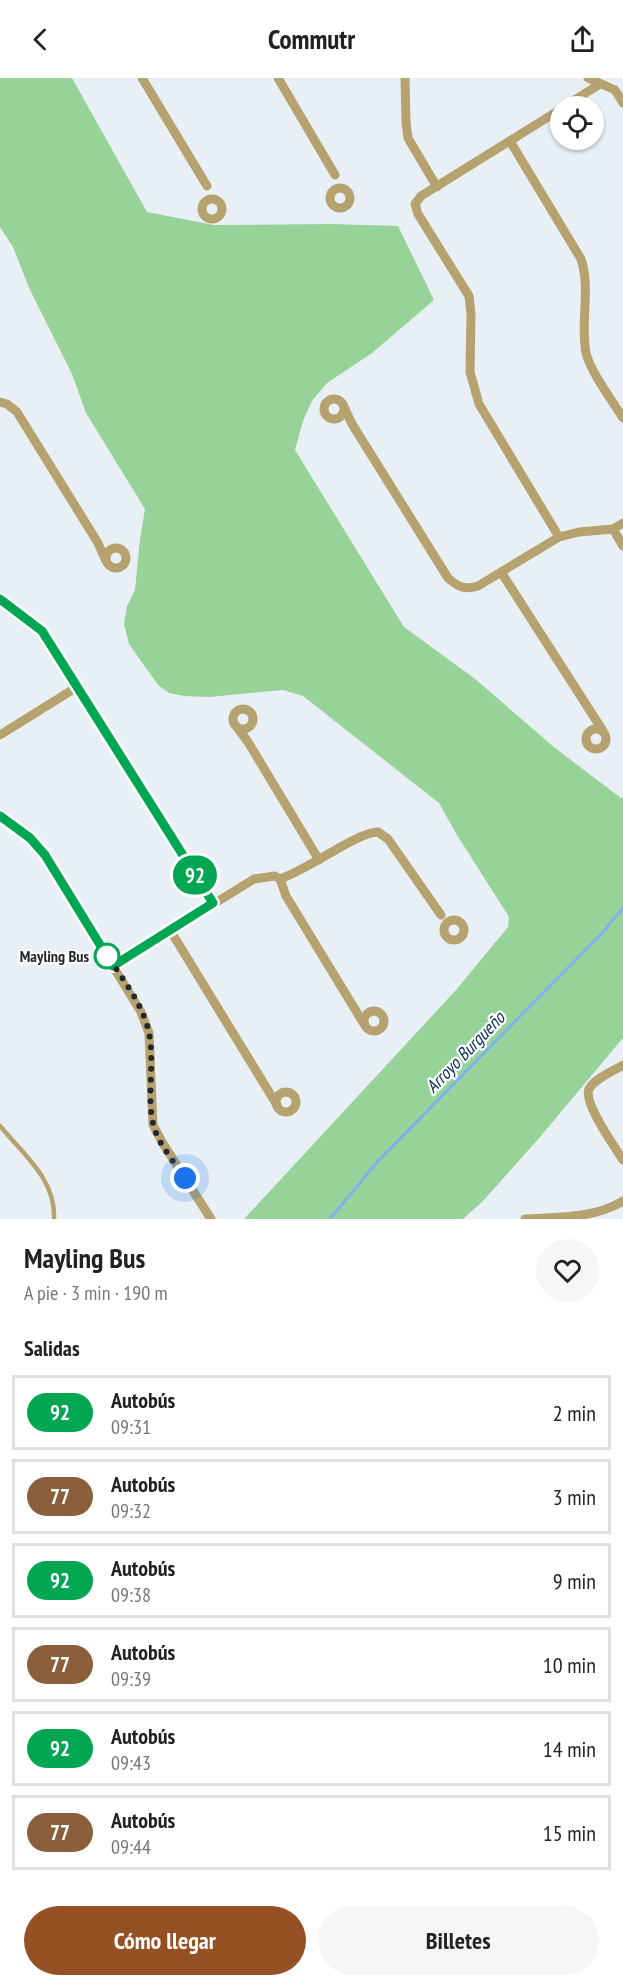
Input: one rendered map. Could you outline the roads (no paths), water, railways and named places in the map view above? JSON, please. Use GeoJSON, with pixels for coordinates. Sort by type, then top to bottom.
{"type":"FeatureCollection","features":[{"type":"Feature","properties":{"kind":"street"},"geometry":{"type":"LineString","coordinates":[[142,78],[207,186],[219,201],[222,207],[221,214],[216,218],[209,219],[202,213],[202,206],[206,201],[208,191],[207,186]]}},
{"type":"Feature","properties":{"kind":"street"},"geometry":{"type":"LineString","coordinates":[[278,78],[335,175],[347,191],[350,200],[347,206],[341,208],[335,207],[330,202],[335,175]]}},
{"type":"Feature","properties":{"kind":"street"},"geometry":{"type":"LineString","coordinates":[[405,78],[408,138],[437,187]]}},
{"type":"Feature","properties":{"kind":"street"},"geometry":{"type":"LineString","coordinates":[[588,78],[615,90],[623,103]]}},
{"type":"Feature","properties":{"kind":"street"},"geometry":{"type":"LineString","coordinates":[[581,96],[600,84]]}},
{"type":"Feature","properties":{"kind":"street"},"geometry":{"type":"LineString","coordinates":[[550,116],[417,199],[416,208],[469,296],[470,372],[479,404],[559,537]]}},
{"type":"Feature","properties":{"kind":"street"},"geometry":{"type":"LineString","coordinates":[[510,141],[581,259],[585,280],[586,353],[623,418]]}},
{"type":"Feature","properties":{"kind":"street"},"geometry":{"type":"LineString","coordinates":[[334,190],[341,188],[347,191]]}},
{"type":"Feature","properties":{"kind":"street"},"geometry":{"type":"LineString","coordinates":[[206,201],[212,199],[219,201]]}},
{"type":"Feature","properties":{"kind":"street"},"geometry":{"type":"LineString","coordinates":[[352,424],[327,416],[324,410],[326,404],[331,399],[338,399],[344,407],[352,424],[448,578],[458,586],[470,588],[478,586],[559,537],[579,532],[613,529],[623,523]]}},
{"type":"Feature","properties":{"kind":"street"},"geometry":{"type":"LineString","coordinates":[[0,402],[7,404],[17,412],[98,543],[106,561],[110,566],[122,567],[126,561],[126,555],[121,549],[111,549],[98,543]]}},
{"type":"Feature","properties":{"kind":"street"},"geometry":{"type":"LineString","coordinates":[[339,418],[344,413],[344,407]]}},
{"type":"Feature","properties":{"kind":"street"},"geometry":{"type":"LineString","coordinates":[[613,529],[623,546]]}},
{"type":"Feature","properties":{"kind":"street"},"geometry":{"type":"LineString","coordinates":[[106,561],[111,549]]}},
{"type":"Feature","properties":{"kind":"street"},"geometry":{"type":"LineString","coordinates":[[501,572],[606,737],[605,744],[600,748],[593,749],[585,739],[590,731],[591,716]]}},
{"type":"Feature","properties":{"kind":"street"},"geometry":{"type":"LineString","coordinates":[[0,599],[42,631],[213,903]]}},
{"type":"Feature","properties":{"kind":"street"},"geometry":{"type":"LineString","coordinates":[[0,735],[77,687]]}},
{"type":"Feature","properties":{"kind":"street"},"geometry":{"type":"LineString","coordinates":[[237,727],[243,729],[249,727],[253,722],[253,715],[249,710],[242,709],[236,712],[233,717],[237,727],[319,861]]}},
{"type":"Feature","properties":{"kind":"street"},"geometry":{"type":"LineString","coordinates":[[248,742],[249,727]]}},
{"type":"Feature","properties":{"kind":"street"},"geometry":{"type":"LineString","coordinates":[[590,731],[596,729],[603,732]]}},
{"type":"Feature","properties":{"kind":"street"},"geometry":{"type":"LineString","coordinates":[[0,816],[30,838],[41,850],[137,1004],[147,1025],[152,1115],[156,1133],[211,1219]]}},
{"type":"Feature","properties":{"kind":"street"},"geometry":{"type":"LineString","coordinates":[[113,966],[254,879],[271,875],[280,879],[291,876],[365,835],[378,832],[388,839],[441,915],[445,934],[449,938],[456,939],[461,936],[463,927],[459,922],[441,915]]}},
{"type":"Feature","properties":{"kind":"street"},"geometry":{"type":"LineString","coordinates":[[280,879],[286,896],[364,1024],[368,1029],[374,1031],[382,1026],[384,1020],[381,1014],[375,1011],[359,1010],[355,1006]]}},
{"type":"Feature","properties":{"kind":"street"},"geometry":{"type":"LineString","coordinates":[[444,927],[447,922],[453,920]]}},
{"type":"Feature","properties":{"kind":"street"},"geometry":{"type":"LineString","coordinates":[[170,930],[281,1111],[287,1113],[293,1110],[297,1104],[296,1098],[291,1093],[281,1093],[268,1088]]}},
{"type":"Feature","properties":{"kind":"street"},"geometry":{"type":"LineString","coordinates":[[364,1024],[364,1017],[369,1012]]}},
{"type":"Feature","properties":{"kind":"street"},"geometry":{"type":"LineString","coordinates":[[623,1065],[595,1082],[589,1088],[587,1095],[591,1107],[623,1160]]}},
{"type":"Feature","properties":{"kind":"street"},"geometry":{"type":"LineString","coordinates":[[277,1105],[277,1098],[281,1093]]}},
{"type":"Feature","properties":{"kind":"street"},"geometry":{"type":"LineString","coordinates":[[525,1219],[597,1213],[623,1201]]}},
{"type":"Feature","properties":{"kind":"lane"},"geometry":{"type":"LineString","coordinates":[[0,1126],[34,1163],[46,1180],[55,1208],[54,1219]]}},
{"type":"Feature","properties":{"kind":"waterway","name":"Arroyo Burgueño"},"geometry":{"type":"LineString","coordinates":[[330,1219],[379,1160],[602,933],[623,908]]}},
{"type":"Feature","properties":{"kind":"place","name":"Mayling Bus"},"geometry":{"type":"Point","coordinates":[107,956]}}]}
